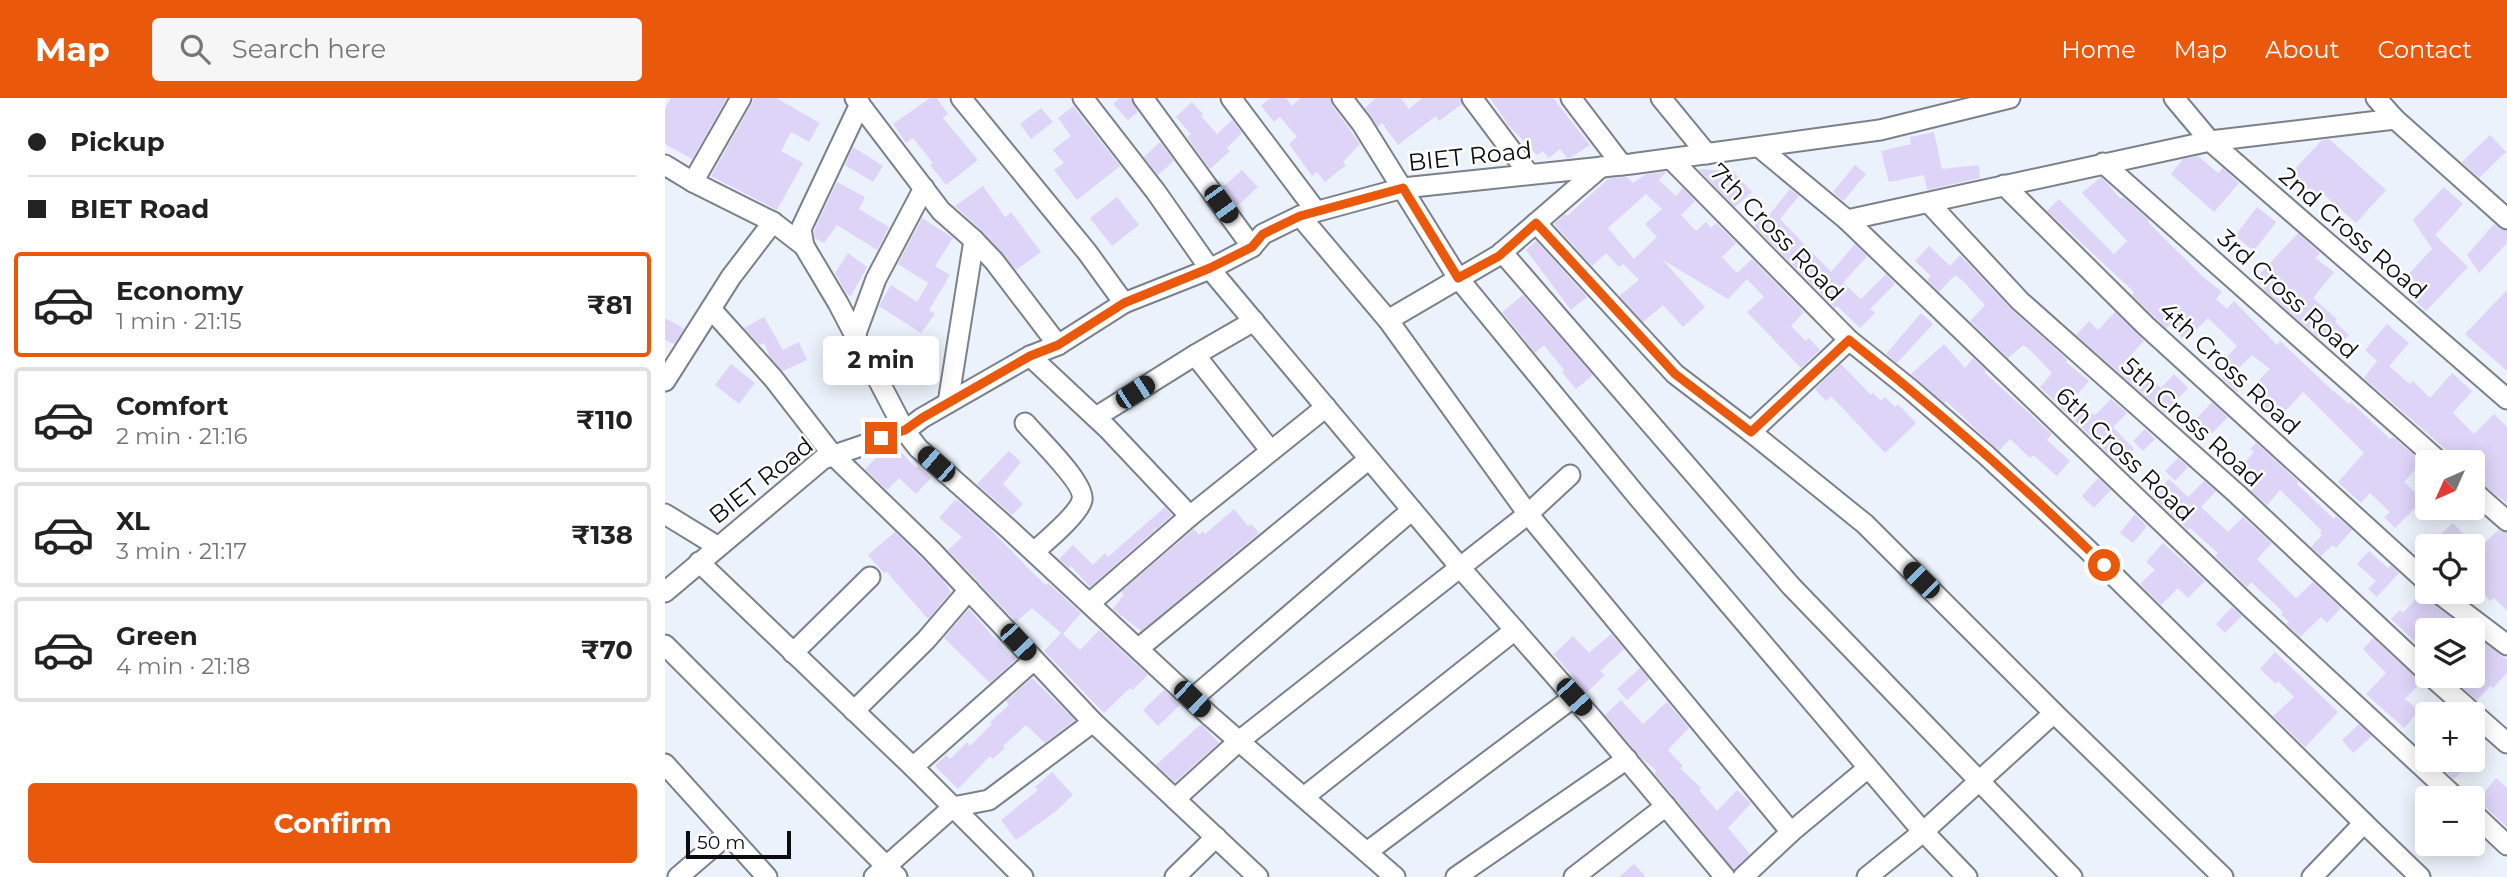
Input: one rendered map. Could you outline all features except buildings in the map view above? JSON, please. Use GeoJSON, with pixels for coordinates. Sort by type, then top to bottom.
{"type":"FeatureCollection","features":[{"type":"Feature","properties":{"kind":"street"},"geometry":{"type":"LineString","coordinates":[[693,182],[741,98]]}},
{"type":"Feature","properties":{"kind":"street"},"geometry":{"type":"LineString","coordinates":[[961,98],[1087,252],[1124,303]]}},
{"type":"Feature","properties":{"kind":"street"},"geometry":{"type":"LineString","coordinates":[[1083,98],[1156,192],[1210,268],[1460,567],[1574,697],[1725,877]]}},
{"type":"Feature","properties":{"kind":"street"},"geometry":{"type":"LineString","coordinates":[[1143,98],[1252,247]]}},
{"type":"Feature","properties":{"kind":"street"},"geometry":{"type":"LineString","coordinates":[[1231,98],[1308,214],[1528,514],[1791,832]]}},
{"type":"Feature","properties":{"kind":"street"},"geometry":{"type":"LineString","coordinates":[[1342,98],[1362,124],[1458,278],[1637,496],[1868,768],[1923,832],[1967,877]]}},
{"type":"Feature","properties":{"kind":"street"},"geometry":{"type":"LineString","coordinates":[[1472,98],[1529,174]]}},
{"type":"Feature","properties":{"kind":"street"},"geometry":{"type":"LineString","coordinates":[[1571,98],[1622,165]]}},
{"type":"Feature","properties":{"kind":"street"},"geometry":{"type":"LineString","coordinates":[[1661,98],[1707,154]]}},
{"type":"Feature","properties":{"kind":"street","name":"BIET Road"},"geometry":{"type":"LineString","coordinates":[[665,592],[823,459],[905,430],[1030,356],[1058,345],[1124,303],[1210,268],[1252,247],[1263,234],[1308,214],[1403,188],[1622,165],[1880,130],[2010,98]]}},
{"type":"Feature","properties":{"kind":"street","name":"2nd Cross Road"},"geometry":{"type":"LineString","coordinates":[[2174,98],[2210,141],[2507,399]]}},
{"type":"Feature","properties":{"kind":"street"},"geometry":{"type":"LineString","coordinates":[[2376,98],[2395,119],[2507,219]]}},
{"type":"Feature","properties":{"kind":"street"},"geometry":{"type":"LineString","coordinates":[[1058,345],[994,261],[941,211],[857,101],[801,229],[804,246],[905,430],[918,448],[1192,699],[1395,877]]}},
{"type":"Feature","properties":{"kind":"street"},"geometry":{"type":"LineString","coordinates":[[1847,220],[2210,141],[2395,119]]}},
{"type":"Feature","properties":{"kind":"street","name":"6th Cross Road"},"geometry":{"type":"LineString","coordinates":[[1759,147],[1847,220],[2251,608],[2443,786]]}},
{"type":"Feature","properties":{"kind":"street","name":"7th Cross Road"},"geometry":{"type":"LineString","coordinates":[[1671,159],[1849,340],[1986,455],[2087,549],[2364,823]]}},
{"type":"Feature","properties":{"kind":"street","name":"3rd Cross Road"},"geometry":{"type":"LineString","coordinates":[[2103,163],[2426,450]]}},
{"type":"Feature","properties":{"kind":"street"},"geometry":{"type":"LineString","coordinates":[[665,165],[773,222],[804,246]]}},
{"type":"Feature","properties":{"kind":"street"},"geometry":{"type":"LineString","coordinates":[[1388,320],[1502,252],[1601,167]]}},
{"type":"Feature","properties":{"kind":"street","name":"4th Cross Road"},"geometry":{"type":"LineString","coordinates":[[2004,186],[2146,326],[2415,571]]}},
{"type":"Feature","properties":{"kind":"street"},"geometry":{"type":"LineString","coordinates":[[855,335],[876,279],[923,188]]}},
{"type":"Feature","properties":{"kind":"street","name":"5th Cross Road"},"geometry":{"type":"LineString","coordinates":[[1929,203],[2020,301],[2237,494],[2415,661]]}},
{"type":"Feature","properties":{"kind":"street"},"geometry":{"type":"LineString","coordinates":[[665,381],[731,278],[773,222]]}},
{"type":"Feature","properties":{"kind":"street"},"geometry":{"type":"LineString","coordinates":[[1536,223],[1675,374],[1865,524],[2223,877]]}},
{"type":"Feature","properties":{"kind":"street"},"geometry":{"type":"LineString","coordinates":[[948,403],[974,240]]}},
{"type":"Feature","properties":{"kind":"street"},"geometry":{"type":"LineString","coordinates":[[1502,252],[1791,586],[2072,877]]}},
{"type":"Feature","properties":{"kind":"street"},"geometry":{"type":"LineString","coordinates":[[711,309],[773,378],[832,454],[969,590],[1093,722],[1258,877]]}},
{"type":"Feature","properties":{"kind":"street"},"geometry":{"type":"LineString","coordinates":[[1096,417],[1254,321]]}},
{"type":"Feature","properties":{"kind":"street"},"geometry":{"type":"LineString","coordinates":[[1751,432],[1849,340]]}},
{"type":"Feature","properties":{"kind":"street"},"geometry":{"type":"LineString","coordinates":[[1195,355],[1271,451]]}},
{"type":"Feature","properties":{"kind":"street"},"geometry":{"type":"LineString","coordinates":[[1030,356],[1096,417],[1190,516]]}},
{"type":"Feature","properties":{"kind":"street"},"geometry":{"type":"LineString","coordinates":[[1090,603],[1190,516],[1326,407]]}},
{"type":"Feature","properties":{"kind":"street"},"geometry":{"type":"LineString","coordinates":[[1024,423],[1068,472],[1082,492],[1082,501],[1076,511],[1034,552]]}},
{"type":"Feature","properties":{"kind":"street"},"geometry":{"type":"LineString","coordinates":[[1139,648],[1369,458]]}},
{"type":"Feature","properties":{"kind":"street"},"geometry":{"type":"LineString","coordinates":[[1175,799],[1239,741],[1528,514],[1570,475]]}},
{"type":"Feature","properties":{"kind":"street"},"geometry":{"type":"LineString","coordinates":[[2485,502],[2507,521]]}},
{"type":"Feature","properties":{"kind":"street"},"geometry":{"type":"LineString","coordinates":[[1192,699],[1412,510]]}},
{"type":"Feature","properties":{"kind":"street"},"geometry":{"type":"LineString","coordinates":[[665,514],[717,546]]}},
{"type":"Feature","properties":{"kind":"street"},"geometry":{"type":"LineString","coordinates":[[699,562],[913,767],[1023,877]]}},
{"type":"Feature","properties":{"kind":"street"},"geometry":{"type":"LineString","coordinates":[[793,653],[870,577]]}},
{"type":"Feature","properties":{"kind":"street"},"geometry":{"type":"LineString","coordinates":[[854,711],[926,639],[969,590]]}},
{"type":"Feature","properties":{"kind":"street"},"geometry":{"type":"LineString","coordinates":[[2453,604],[2507,645]]}},
{"type":"Feature","properties":{"kind":"street"},"geometry":{"type":"LineString","coordinates":[[1304,797],[1515,630]]}},
{"type":"Feature","properties":{"kind":"street"},"geometry":{"type":"LineString","coordinates":[[665,645],[886,873],[953,807],[989,800],[1093,722]]}},
{"type":"Feature","properties":{"kind":"street"},"geometry":{"type":"LineString","coordinates":[[913,767],[1034,660]]}},
{"type":"Feature","properties":{"kind":"street","name":"5th Cross Road"},"geometry":{"type":"LineString","coordinates":[[2445,688],[2507,743]]}},
{"type":"Feature","properties":{"kind":"street"},"geometry":{"type":"LineString","coordinates":[[1367,852],[1574,697]]}},
{"type":"Feature","properties":{"kind":"street"},"geometry":{"type":"LineString","coordinates":[[1867,877],[1923,832],[2054,713]]}},
{"type":"Feature","properties":{"kind":"street"},"geometry":{"type":"LineString","coordinates":[[1456,877],[1627,759]]}},
{"type":"Feature","properties":{"kind":"street"},"geometry":{"type":"LineString","coordinates":[[666,766],[767,877]]}},
{"type":"Feature","properties":{"kind":"street"},"geometry":{"type":"LineString","coordinates":[[1743,877],[1791,832],[1868,768]]}},
{"type":"Feature","properties":{"kind":"street"},"geometry":{"type":"LineString","coordinates":[[1574,877],[1667,806]]}},
{"type":"Feature","properties":{"kind":"street"},"geometry":{"type":"LineString","coordinates":[[2312,877],[2364,823],[2420,877]]}},
{"type":"Feature","properties":{"kind":"street"},"geometry":{"type":"LineString","coordinates":[[2485,824],[2507,845]]}},
{"type":"Feature","properties":{"kind":"street"},"geometry":{"type":"LineString","coordinates":[[678,877],[728,834]]}},
{"type":"Feature","properties":{"kind":"street"},"geometry":{"type":"LineString","coordinates":[[1175,877],[1216,837]]}},
{"type":"Feature","properties":{"kind":"route"},"geometry":{"type":"LineString","coordinates":[[881,438],[905,430],[1030,356],[1058,345],[1124,303],[1210,268],[1252,247],[1263,234],[1300,216],[1403,188],[1458,278],[1499,256],[1536,223],[1675,374],[1751,432],[1849,340],[1986,455],[2104,565]]}}]}
